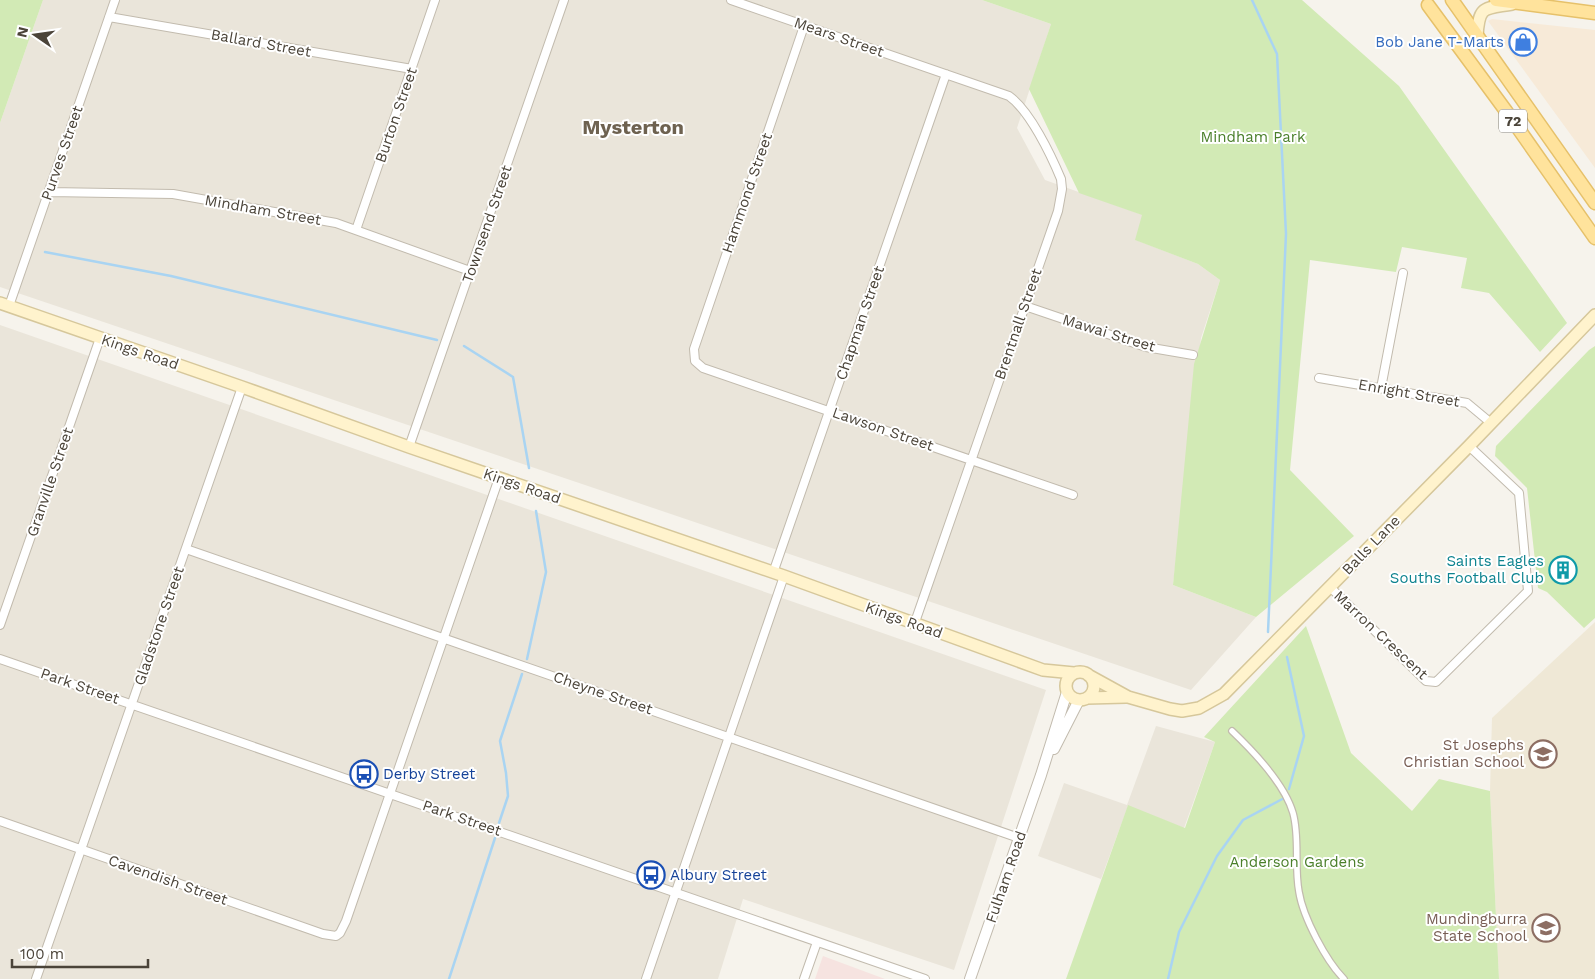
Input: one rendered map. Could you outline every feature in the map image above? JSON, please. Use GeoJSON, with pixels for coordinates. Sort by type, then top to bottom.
{"type":"FeatureCollection","features":[{"type":"Feature","properties":{"kind":"main road","name":"72"},"geometry":{"type":"LineString","coordinates":[[1452,0],[1595,203]]}},
{"type":"Feature","properties":{"kind":"main road"},"geometry":{"type":"LineString","coordinates":[[1496,0],[1595,13]]}},
{"type":"Feature","properties":{"kind":"main road","name":"72"},"geometry":{"type":"LineString","coordinates":[[1426,2],[1506,111],[1595,238]]}},
{"type":"Feature","properties":{"kind":"main road"},"geometry":{"type":"LineString","coordinates":[[1477,36],[1479,17],[1484,10],[1516,3]]}},
{"type":"Feature","properties":{"kind":"main road","name":"Kings Road"},"geometry":{"type":"LineString","coordinates":[[5,304],[1043,670],[1074,673]]}},
{"type":"Feature","properties":{"kind":"main road","name":"Balls Lane"},"geometry":{"type":"LineString","coordinates":[[1088,674],[1128,697],[1182,711],[1207,704],[1224,694],[1593,320]]}},
{"type":"Feature","properties":{"kind":"main road","name":"Kings Road"},"geometry":{"type":"LineString","coordinates":[[1043,670],[1067,689]]}},
{"type":"Feature","properties":{"kind":"main road"},"geometry":{"type":"LineString","coordinates":[[1074,673],[1088,674],[1094,682],[1093,692],[1083,699],[1070,696],[1067,689],[1070,676],[1074,673]]}},
{"type":"Feature","properties":{"kind":"main road","name":"Balls Lane"},"geometry":{"type":"LineString","coordinates":[[1083,699],[1128,697]]}},
{"type":"Feature","properties":{"kind":"street","name":"Purves Street"},"geometry":{"type":"LineString","coordinates":[[5,304],[49,192],[115,0]]}},
{"type":"Feature","properties":{"kind":"street","name":"Burton Street"},"geometry":{"type":"LineString","coordinates":[[356,230],[435,0]]}},
{"type":"Feature","properties":{"kind":"street","name":"Townsend Street"},"geometry":{"type":"LineString","coordinates":[[409,447],[564,0]]}},
{"type":"Feature","properties":{"kind":"street","name":"Mears Street"},"geometry":{"type":"LineString","coordinates":[[731,0],[946,74]]}},
{"type":"Feature","properties":{"kind":"street","name":"Ballard Street"},"geometry":{"type":"LineString","coordinates":[[109,17],[412,69]]}},
{"type":"Feature","properties":{"kind":"street","name":"Hammond Street"},"geometry":{"type":"LineString","coordinates":[[695,361],[694,349],[804,26]]}},
{"type":"Feature","properties":{"kind":"street","name":"Brentnall Street"},"geometry":{"type":"LineString","coordinates":[[914,625],[1060,205],[1062,189],[1061,179],[1028,117],[1017,102],[1001,93],[946,74]]}},
{"type":"Feature","properties":{"kind":"street","name":"Chapman Street"},"geometry":{"type":"LineString","coordinates":[[778,575],[830,411],[946,74]]}},
{"type":"Feature","properties":{"kind":"street","name":"Mindham Street"},"geometry":{"type":"LineString","coordinates":[[49,192],[173,194],[336,223],[470,271]]}},
{"type":"Feature","properties":{"kind":"street"},"geometry":{"type":"LineString","coordinates":[[1381,388],[1402,273]]}},
{"type":"Feature","properties":{"kind":"street","name":"Mawai Street"},"geometry":{"type":"LineString","coordinates":[[1025,306],[1146,347],[1193,355]]}},
{"type":"Feature","properties":{"kind":"street","name":"Granville Street"},"geometry":{"type":"LineString","coordinates":[[0,625],[100,338]]}},
{"type":"Feature","properties":{"kind":"street","name":"Lawson Street"},"geometry":{"type":"LineString","coordinates":[[695,361],[704,368],[1073,495]]}},
{"type":"Feature","properties":{"kind":"street","name":"Enright Street"},"geometry":{"type":"LineString","coordinates":[[1319,378],[1467,403],[1491,423]]}},
{"type":"Feature","properties":{"kind":"street","name":"Gladstone Street"},"geometry":{"type":"LineString","coordinates":[[36,979],[242,387]]}},
{"type":"Feature","properties":{"kind":"street","name":"Marron Crescent"},"geometry":{"type":"LineString","coordinates":[[1330,587],[1426,681],[1436,682],[1528,591],[1519,493],[1469,446]]}},
{"type":"Feature","properties":{"kind":"street"},"geometry":{"type":"LineString","coordinates":[[390,793],[499,478]]}},
{"type":"Feature","properties":{"kind":"street","name":"Cheyne Street"},"geometry":{"type":"LineString","coordinates":[[186,549],[1019,838]]}},
{"type":"Feature","properties":{"kind":"street"},"geometry":{"type":"LineString","coordinates":[[646,979],[729,737],[778,575]]}},
{"type":"Feature","properties":{"kind":"street","name":"Park Street"},"geometry":{"type":"LineString","coordinates":[[0,659],[925,979]]}},
{"type":"Feature","properties":{"kind":"street","name":"Fulham Road"},"geometry":{"type":"LineString","coordinates":[[970,979],[1041,775],[1067,689]]}},
{"type":"Feature","properties":{"kind":"street","name":"Fulham Road"},"geometry":{"type":"LineString","coordinates":[[1041,775],[1083,699]]}},
{"type":"Feature","properties":{"kind":"street"},"geometry":{"type":"LineString","coordinates":[[1232,730],[1266,768],[1288,800],[1293,812],[1296,832],[1299,892],[1312,931],[1344,979]]}},
{"type":"Feature","properties":{"kind":"street","name":"Cavendish Street"},"geometry":{"type":"LineString","coordinates":[[0,821],[334,937],[340,933],[346,921],[390,793]]}},
{"type":"Feature","properties":{"kind":"street"},"geometry":{"type":"LineString","coordinates":[[804,979],[817,942]]}},
{"type":"Feature","properties":{"kind":"shaded area"},"geometry":{"type":"Polygon","coordinates":[[[43,0],[982,0],[1051,24],[1017,128],[1045,180],[1143,215],[1136,240],[1198,264],[1220,280],[1201,338],[1173,585],[1256,617],[1191,690],[0,287],[0,123],[43,0]]]}},
{"type":"Feature","properties":{"kind":"shaded area"},"geometry":{"type":"Polygon","coordinates":[[[1492,19],[1595,30],[1595,168],[1488,21],[1492,19]]]}},
{"type":"Feature","properties":{"kind":"shaded area"},"geometry":{"type":"Polygon","coordinates":[[[0,325],[1046,690],[954,970],[743,899],[718,979],[0,979],[0,325]]]}},
{"type":"Feature","properties":{"kind":"shaded area","name":"St Josephs Christian School"},"geometry":{"type":"Polygon","coordinates":[[[1595,622],[1595,979],[1499,979],[1490,791],[1492,718],[1595,622]]]}},
{"type":"Feature","properties":{"kind":"shaded area"},"geometry":{"type":"Polygon","coordinates":[[[1156,726],[1215,742],[1184,828],[1128,806],[1101,879],[1038,856],[1064,783],[1127,805],[1156,726]]]}},
{"type":"Feature","properties":{"kind":"shaded area"},"geometry":{"type":"Polygon","coordinates":[[[823,956],[885,979],[815,979],[823,956]]]}},
{"type":"Feature","properties":{"kind":"green space"},"geometry":{"type":"Polygon","coordinates":[[[0,0],[43,0],[0,123],[0,0]]]}},
{"type":"Feature","properties":{"kind":"green space","name":"Mindham Park"},"geometry":{"type":"Polygon","coordinates":[[[982,0],[1302,0],[1399,86],[1567,323],[1540,352],[1489,293],[1461,288],[1467,258],[1402,247],[1396,272],[1310,260],[1290,470],[1354,536],[1256,617],[1173,585],[1194,364],[1220,280],[1198,264],[1135,240],[1142,215],[1079,193],[1029,89],[1051,24],[982,0]]]}},
{"type":"Feature","properties":{"kind":"green space"},"geometry":{"type":"Polygon","coordinates":[[[1595,346],[1595,618],[1584,628],[1547,592],[1538,588],[1527,488],[1495,456],[1496,446],[1595,346]]]}},
{"type":"Feature","properties":{"kind":"green space","name":"Anderson Gardens"},"geometry":{"type":"Polygon","coordinates":[[[1306,626],[1351,753],[1412,811],[1439,779],[1490,791],[1499,979],[1066,979],[1128,805],[1185,828],[1215,742],[1204,737],[1306,626]]]}},
{"type":"Feature","properties":{"kind":"waterway"},"geometry":{"type":"LineString","coordinates":[[1252,0],[1277,54],[1286,234],[1268,632]]}},
{"type":"Feature","properties":{"kind":"waterway"},"geometry":{"type":"LineString","coordinates":[[45,252],[171,276],[437,340]]}},
{"type":"Feature","properties":{"kind":"waterway"},"geometry":{"type":"LineString","coordinates":[[464,346],[513,377],[529,468]]}},
{"type":"Feature","properties":{"kind":"waterway"},"geometry":{"type":"LineString","coordinates":[[527,659],[546,572],[536,511]]}},
{"type":"Feature","properties":{"kind":"waterway"},"geometry":{"type":"LineString","coordinates":[[1287,657],[1304,736],[1289,789]]}},
{"type":"Feature","properties":{"kind":"waterway"},"geometry":{"type":"LineString","coordinates":[[499,823],[508,796],[500,741],[522,674]]}},
{"type":"Feature","properties":{"kind":"waterway"},"geometry":{"type":"LineString","coordinates":[[1168,979],[1179,932],[1217,856],[1243,820],[1286,797]]}},
{"type":"Feature","properties":{"kind":"waterway"},"geometry":{"type":"LineString","coordinates":[[449,979],[495,838]]}},
{"type":"Feature","properties":{"kind":"place","name":"Bob Jane T-Marts"},"geometry":{"type":"Point","coordinates":[1523,42]}},
{"type":"Feature","properties":{"kind":"place","name":"Saints Eagles Souths Football Club"},"geometry":{"type":"Point","coordinates":[1563,570]}},
{"type":"Feature","properties":{"kind":"place","name":"St Josephs Christian School"},"geometry":{"type":"Point","coordinates":[1543,754]}},
{"type":"Feature","properties":{"kind":"place","name":"Derby Street"},"geometry":{"type":"Point","coordinates":[364,774]}},
{"type":"Feature","properties":{"kind":"place","name":"Albury Street"},"geometry":{"type":"Point","coordinates":[651,875]}},
{"type":"Feature","properties":{"kind":"place","name":"Mundingburra State School"},"geometry":{"type":"Point","coordinates":[1546,928]}},
{"type":"Feature","properties":{"kind":"district","name":"Mysterton"},"geometry":{"type":"Point","coordinates":[633,127]}}]}
